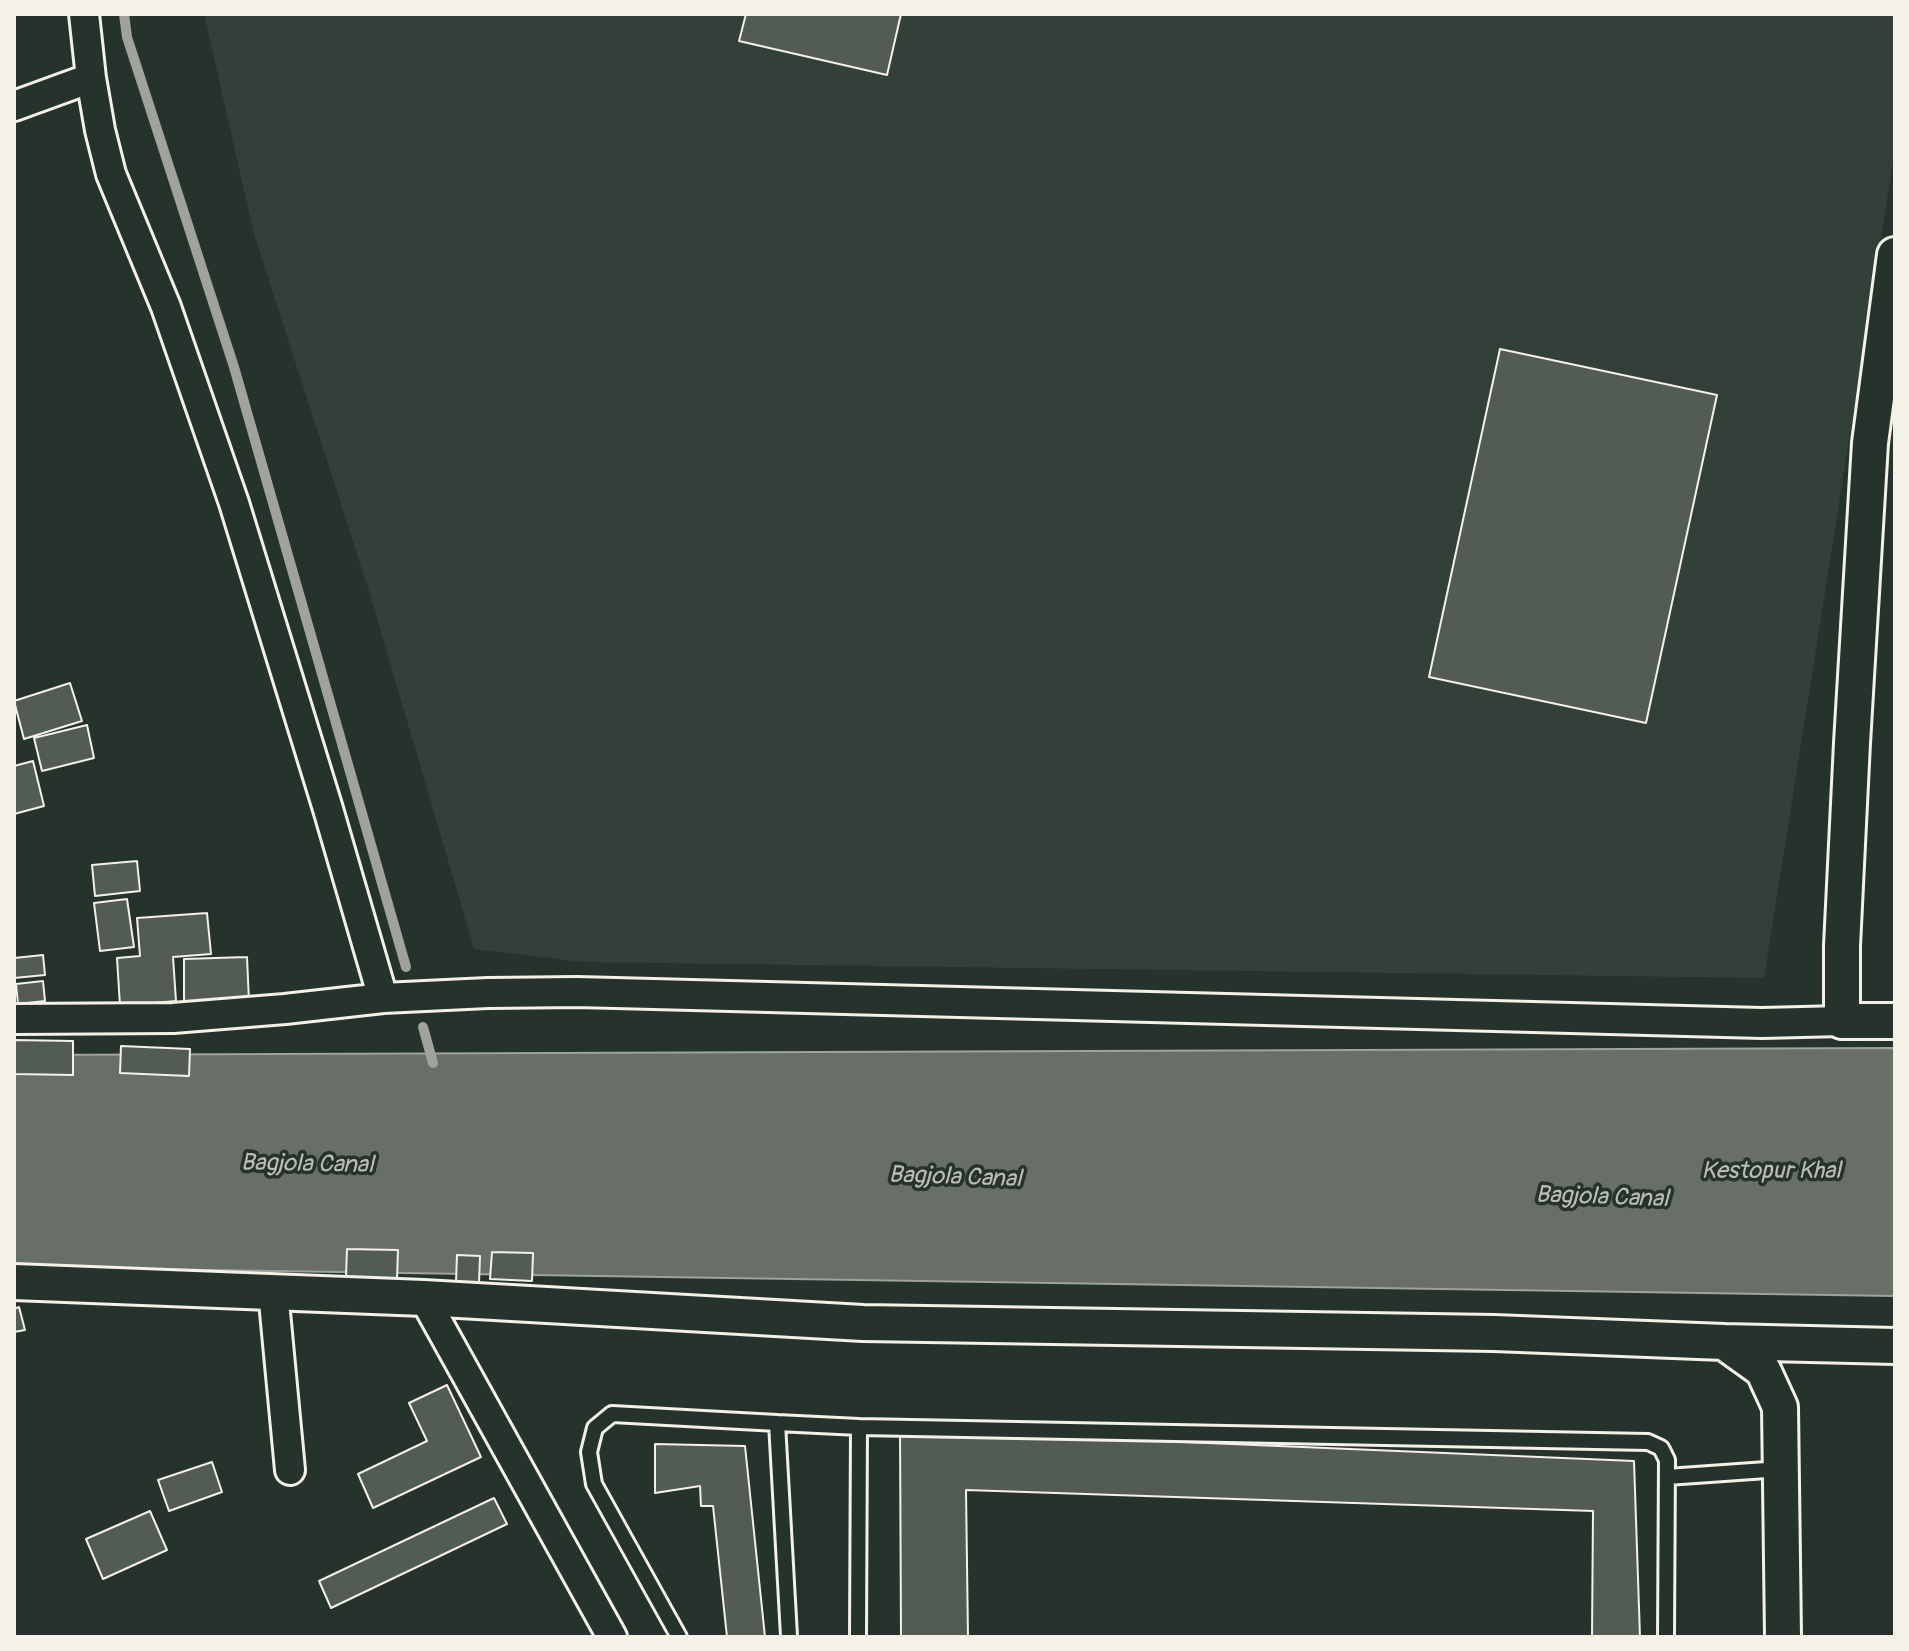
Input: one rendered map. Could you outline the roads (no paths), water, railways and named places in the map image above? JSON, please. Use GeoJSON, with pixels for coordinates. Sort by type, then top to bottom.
{"type":"FeatureCollection","features":[{"type":"Feature","properties":{"kind":"street"},"geometry":{"type":"LineString","coordinates":[[84,14],[91,78],[111,174],[166,307],[234,503],[383,998]]}},
{"type":"Feature","properties":{"kind":"street"},"geometry":{"type":"LineString","coordinates":[[14,106],[91,78]]}},
{"type":"Feature","properties":{"kind":"street"},"geometry":{"type":"LineString","coordinates":[[1842,1021],[1849,789],[1870,443],[1895,255]]}},
{"type":"Feature","properties":{"kind":"street"},"geometry":{"type":"LineString","coordinates":[[14,1019],[173,1018],[383,998],[577,992],[1762,1023],[1895,1021]]}},
{"type":"Feature","properties":{"kind":"street"},"geometry":{"type":"LineString","coordinates":[[14,1282],[424,1298],[863,1323],[1494,1333],[1895,1346]]}},
{"type":"Feature","properties":{"kind":"street"},"geometry":{"type":"LineString","coordinates":[[273,1291],[290,1470]]}},
{"type":"Feature","properties":{"kind":"street"},"geometry":{"type":"LineString","coordinates":[[424,1298],[612,1637]]}},
{"type":"Feature","properties":{"kind":"street"},"geometry":{"type":"LineString","coordinates":[[1724,1342],[1763,1370],[1780,1407],[1783,1637]]}},
{"type":"Feature","properties":{"kind":"lane"},"geometry":{"type":"LineString","coordinates":[[679,1637],[594,1484],[589,1452],[595,1428],[612,1414],[859,1427],[1648,1442],[1661,1448],[1667,1460],[1666,1637]]}},
{"type":"Feature","properties":{"kind":"lane"},"geometry":{"type":"LineString","coordinates":[[777,1423],[789,1636]]}},
{"type":"Feature","properties":{"kind":"lane"},"geometry":{"type":"LineString","coordinates":[[858,1637],[859,1427]]}},
{"type":"Feature","properties":{"kind":"lane"},"geometry":{"type":"LineString","coordinates":[[1667,1477],[1781,1469]]}},
{"type":"Feature","properties":{"kind":"water","name":"Kestopur Khal"},"geometry":{"type":"Polygon","coordinates":[[[1895,1048],[1895,1296],[14,1267],[14,1055],[1895,1048]]]}},
{"type":"Feature","properties":{"kind":"waterway"},"geometry":{"type":"LineString","coordinates":[[124,14],[127,37],[234,367],[406,967]]}},
{"type":"Feature","properties":{"kind":"waterway"},"geometry":{"type":"LineString","coordinates":[[423,1027],[433,1063]]}},
{"type":"Feature","properties":{"kind":"water label","name":"Bagjola Canal"},"geometry":{"type":"Point","coordinates":[307,1165]}},
{"type":"Feature","properties":{"kind":"water label","name":"Bagjola Canal"},"geometry":{"type":"Point","coordinates":[955,1178]}},
{"type":"Feature","properties":{"kind":"water label","name":"Bagjola Canal"},"geometry":{"type":"Point","coordinates":[1602,1198]}}]}
